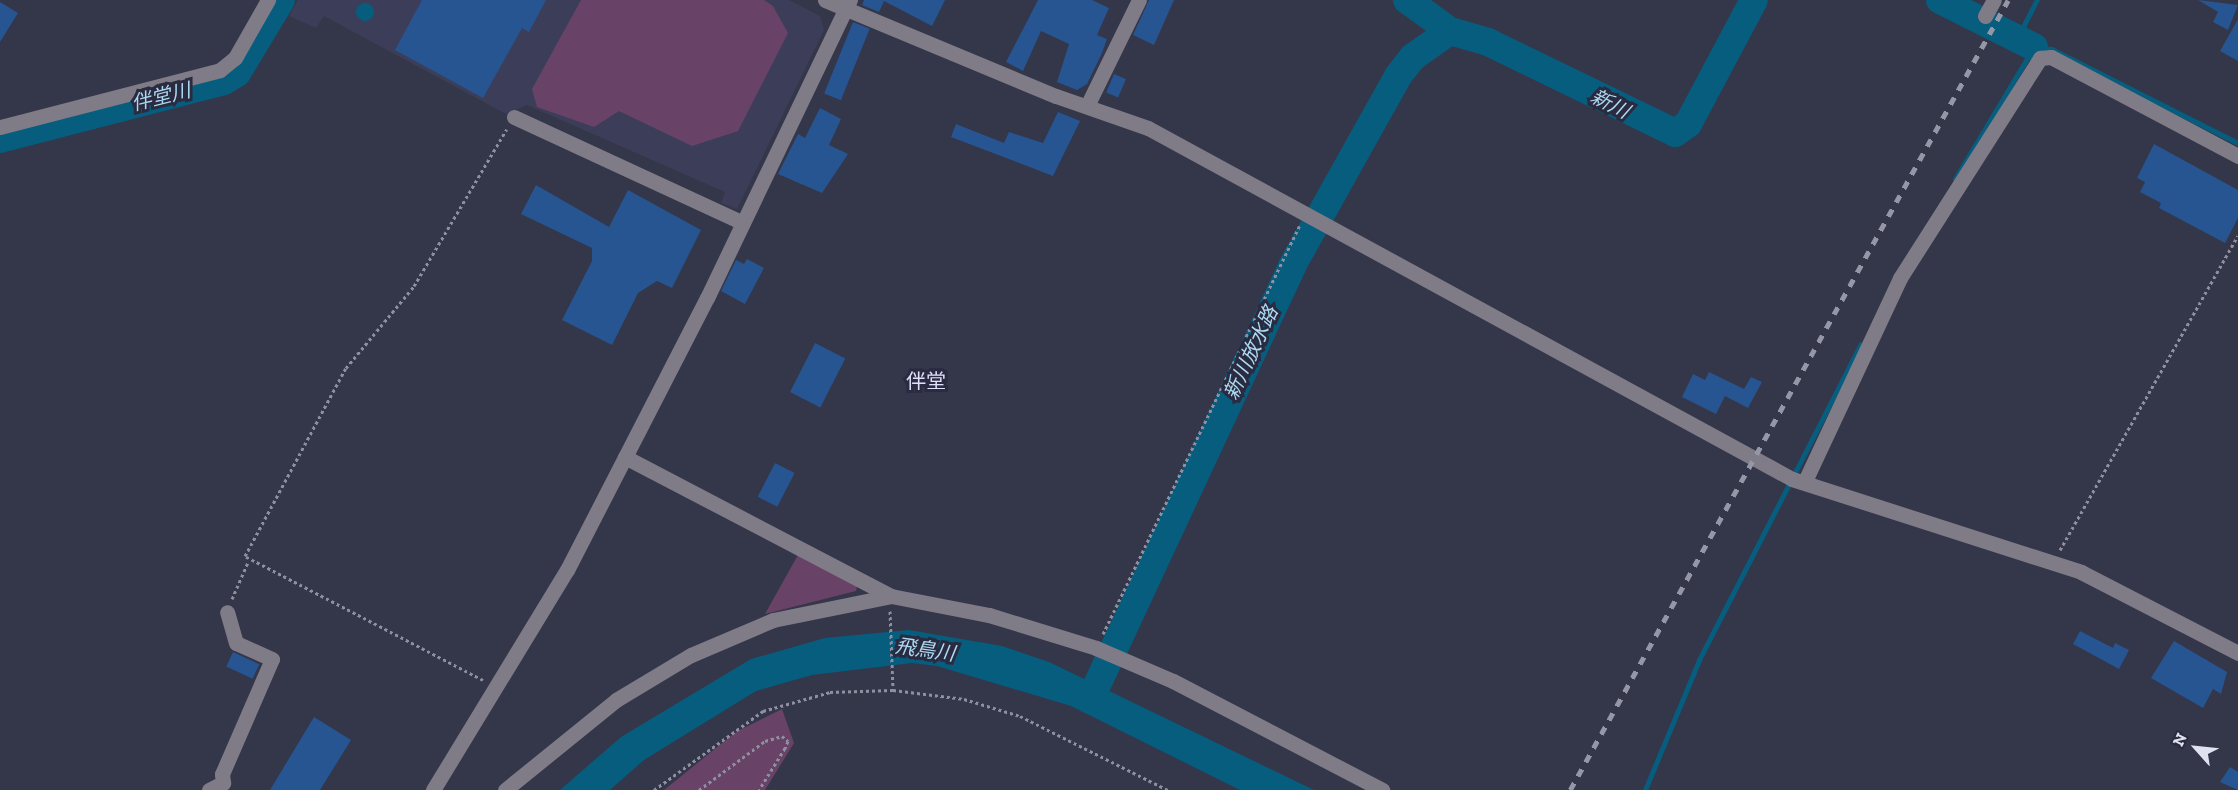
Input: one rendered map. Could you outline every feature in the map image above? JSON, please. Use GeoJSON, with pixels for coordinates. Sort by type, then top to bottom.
{"type":"FeatureCollection","features":[{"type":"Feature","properties":{"kind":"street"},"geometry":{"type":"LineString","coordinates":[[0,127],[220,70],[235,58],[268,0]]}},
{"type":"Feature","properties":{"kind":"street"},"geometry":{"type":"LineString","coordinates":[[825,0],[847,4],[1087,106],[1148,128],[1718,440],[1806,481],[2054,561],[2238,653]]}},
{"type":"Feature","properties":{"kind":"street"},"geometry":{"type":"LineString","coordinates":[[1087,106],[1139,0]]}},
{"type":"Feature","properties":{"kind":"street"},"geometry":{"type":"LineString","coordinates":[[1985,16],[1994,0]]}},
{"type":"Feature","properties":{"kind":"street"},"geometry":{"type":"LineString","coordinates":[[433,790],[567,570],[743,223],[847,4]]}},
{"type":"Feature","properties":{"kind":"street"},"geometry":{"type":"LineString","coordinates":[[1806,481],[1900,278],[2040,58],[2051,57],[2238,156]]}},
{"type":"Feature","properties":{"kind":"street"},"geometry":{"type":"LineString","coordinates":[[514,117],[743,223]]}},
{"type":"Feature","properties":{"kind":"street"},"geometry":{"type":"LineString","coordinates":[[625,457],[891,596],[989,615],[1096,648],[1127,665],[1173,681],[1382,790]]}},
{"type":"Feature","properties":{"kind":"street"},"geometry":{"type":"LineString","coordinates":[[505,790],[616,700],[691,655],[773,620],[891,596]]}},
{"type":"Feature","properties":{"kind":"street"},"geometry":{"type":"LineString","coordinates":[[209,790],[223,783],[222,774],[272,659],[236,643],[227,612]]}},
{"type":"Feature","properties":{"kind":"path"},"geometry":{"type":"LineString","coordinates":[[496,686],[248,562],[245,556],[346,368],[414,286],[514,117]]}},
{"type":"Feature","properties":{"kind":"path"},"geometry":{"type":"LineString","coordinates":[[1096,648],[1305,214]]}},
{"type":"Feature","properties":{"kind":"path"},"geometry":{"type":"LineString","coordinates":[[2054,561],[2238,237]]}},
{"type":"Feature","properties":{"kind":"path"},"geometry":{"type":"LineString","coordinates":[[227,612],[248,562]]}},
{"type":"Feature","properties":{"kind":"path"},"geometry":{"type":"LineString","coordinates":[[890,613],[892,688]]}},
{"type":"Feature","properties":{"kind":"path"},"geometry":{"type":"LineString","coordinates":[[654,790],[763,711],[830,692],[892,688],[964,699],[1020,716],[1168,790]]}},
{"type":"Feature","properties":{"kind":"path"},"geometry":{"type":"LineString","coordinates":[[699,790],[765,741],[782,735],[788,741],[759,790]]}},
{"type":"Feature","properties":{"kind":"path"},"geometry":{"type":"LineString","coordinates":[[659,785],[662,790]]}},
{"type":"Feature","properties":{"kind":"shaded area"},"geometry":{"type":"Polygon","coordinates":[[[298,0],[789,0],[820,16],[824,30],[737,209],[721,203],[725,192],[527,105],[506,114],[324,16],[316,28],[289,16],[298,0]]]}},
{"type":"Feature","properties":{"kind":"shaded area"},"geometry":{"type":"Polygon","coordinates":[[[581,0],[764,0],[773,6],[788,33],[738,131],[692,146],[619,111],[594,127],[537,107],[532,89],[581,0]]]}},
{"type":"Feature","properties":{"kind":"shaded area"},"geometry":{"type":"Polygon","coordinates":[[[799,553],[857,586],[856,591],[765,614],[799,553]]]}},
{"type":"Feature","properties":{"kind":"shaded area"},"geometry":{"type":"Polygon","coordinates":[[[782,709],[794,743],[765,790],[664,790],[736,732],[782,709]]]}},
{"type":"Feature","properties":{"kind":"water"},"geometry":{"type":"Polygon","coordinates":[[[361,3],[369,3],[374,8],[372,19],[361,21],[356,16],[356,8],[361,3]]]}},
{"type":"Feature","properties":{"kind":"water","name":"飛鳥川"},"geometry":{"type":"Polygon","coordinates":[[[909,630],[1002,646],[1049,662],[1314,790],[1240,790],[1071,706],[937,666],[912,663],[812,675],[756,691],[644,760],[610,790],[560,790],[621,737],[751,659],[825,638],[909,630]]]}},
{"type":"Feature","properties":{"kind":"building"},"geometry":{"type":"Polygon","coordinates":[[[422,0],[546,0],[529,32],[522,28],[483,98],[395,50],[422,0]]]}},
{"type":"Feature","properties":{"kind":"building"},"geometry":{"type":"Polygon","coordinates":[[[864,0],[945,0],[932,26],[884,1],[879,12],[862,5],[864,0]]]}},
{"type":"Feature","properties":{"kind":"building"},"geometry":{"type":"Polygon","coordinates":[[[1038,0],[1092,0],[1109,8],[1097,35],[1107,39],[1102,53],[1087,84],[1077,90],[1057,82],[1069,44],[1041,31],[1023,71],[1006,62],[1038,0]]]}},
{"type":"Feature","properties":{"kind":"building"},"geometry":{"type":"Polygon","coordinates":[[[1149,0],[1174,0],[1154,45],[1133,35],[1149,0]]]}},
{"type":"Feature","properties":{"kind":"building"},"geometry":{"type":"Polygon","coordinates":[[[2198,0],[2238,5],[2228,30],[2213,22],[2218,12],[2198,0]]]}},
{"type":"Feature","properties":{"kind":"building"},"geometry":{"type":"Polygon","coordinates":[[[0,2],[18,13],[0,42],[0,2]]]}},
{"type":"Feature","properties":{"kind":"building"},"geometry":{"type":"Polygon","coordinates":[[[2238,19],[2238,61],[2220,51],[2238,19]]]}},
{"type":"Feature","properties":{"kind":"building"},"geometry":{"type":"Polygon","coordinates":[[[853,22],[870,29],[841,100],[824,93],[853,22]]]}},
{"type":"Feature","properties":{"kind":"building"},"geometry":{"type":"Polygon","coordinates":[[[1114,74],[1126,79],[1118,97],[1106,92],[1114,74]]]}},
{"type":"Feature","properties":{"kind":"building"},"geometry":{"type":"Polygon","coordinates":[[[820,108],[841,119],[829,145],[848,154],[822,193],[778,174],[798,134],[805,138],[820,108]]]}},
{"type":"Feature","properties":{"kind":"building"},"geometry":{"type":"Polygon","coordinates":[[[1058,112],[1080,121],[1053,176],[951,137],[956,124],[1004,143],[1009,132],[1043,143],[1058,112]]]}},
{"type":"Feature","properties":{"kind":"building"},"geometry":{"type":"Polygon","coordinates":[[[2154,144],[2238,190],[2238,218],[2225,243],[2159,208],[2161,203],[2140,192],[2145,182],[2137,178],[2154,144]]]}},
{"type":"Feature","properties":{"kind":"building"},"geometry":{"type":"Polygon","coordinates":[[[536,185],[609,227],[628,190],[701,230],[672,288],[657,281],[638,293],[612,345],[562,320],[592,261],[592,248],[521,214],[536,185]]]}},
{"type":"Feature","properties":{"kind":"building"},"geometry":{"type":"Polygon","coordinates":[[[747,259],[764,268],[745,304],[721,291],[736,260],[744,264],[747,259]]]}},
{"type":"Feature","properties":{"kind":"building"},"geometry":{"type":"Polygon","coordinates":[[[815,343],[845,358],[820,407],[790,392],[815,343]]]}},
{"type":"Feature","properties":{"kind":"building"},"geometry":{"type":"Polygon","coordinates":[[[1709,372],[1744,389],[1751,377],[1762,382],[1748,408],[1725,396],[1716,414],[1682,397],[1693,374],[1705,380],[1709,372]]]}},
{"type":"Feature","properties":{"kind":"building"},"geometry":{"type":"Polygon","coordinates":[[[775,463],[795,473],[777,507],[758,497],[775,463]]]}},
{"type":"Feature","properties":{"kind":"building"},"geometry":{"type":"Polygon","coordinates":[[[2080,631],[2113,648],[2115,643],[2129,650],[2119,669],[2073,644],[2080,631]]]}},
{"type":"Feature","properties":{"kind":"building"},"geometry":{"type":"Polygon","coordinates":[[[2174,641],[2227,672],[2221,694],[2213,689],[2203,708],[2151,678],[2174,641]]]}},
{"type":"Feature","properties":{"kind":"building"},"geometry":{"type":"Polygon","coordinates":[[[233,652],[259,664],[253,679],[226,667],[233,652]]]}},
{"type":"Feature","properties":{"kind":"building"},"geometry":{"type":"Polygon","coordinates":[[[314,717],[351,740],[320,790],[270,790],[314,717]]]}},
{"type":"Feature","properties":{"kind":"building"},"geometry":{"type":"Polygon","coordinates":[[[2230,767],[2238,772],[2238,790],[2220,782],[2230,767]]]}},
{"type":"Feature","properties":{"kind":"waterway","name":"伴堂川"},"geometry":{"type":"LineString","coordinates":[[0,139],[224,81],[237,73],[281,0]]}},
{"type":"Feature","properties":{"kind":"waterway","name":"新川"},"geometry":{"type":"LineString","coordinates":[[1407,0],[1450,31],[1488,42],[1675,133],[1688,124],[1754,0]]}},
{"type":"Feature","properties":{"kind":"waterway","name":"新川"},"geometry":{"type":"LineString","coordinates":[[1940,0],[2034,47]]}},
{"type":"Feature","properties":{"kind":"waterway"},"geometry":{"type":"LineString","coordinates":[[2034,47],[2023,27],[2037,0]]}},
{"type":"Feature","properties":{"kind":"waterway","name":"新川放水路"},"geometry":{"type":"LineString","coordinates":[[1090,700],[1292,266],[1398,76],[1413,57],[1450,31]]}},
{"type":"Feature","properties":{"kind":"waterway"},"geometry":{"type":"LineString","coordinates":[[2034,47],[2052,49],[2238,143]]}},
{"type":"Feature","properties":{"kind":"waterway"},"geometry":{"type":"LineString","coordinates":[[1955,179],[2034,47]]}},
{"type":"Feature","properties":{"kind":"waterway"},"geometry":{"type":"LineString","coordinates":[[1645,790],[1699,660],[1860,345]]}},
{"type":"Feature","properties":{"kind":"railway"},"geometry":{"type":"LineString","coordinates":[[1570,790],[2008,0]]}},
{"type":"Feature","properties":{"kind":"district","name":"伴堂"},"geometry":{"type":"Point","coordinates":[926,381]}}]}
